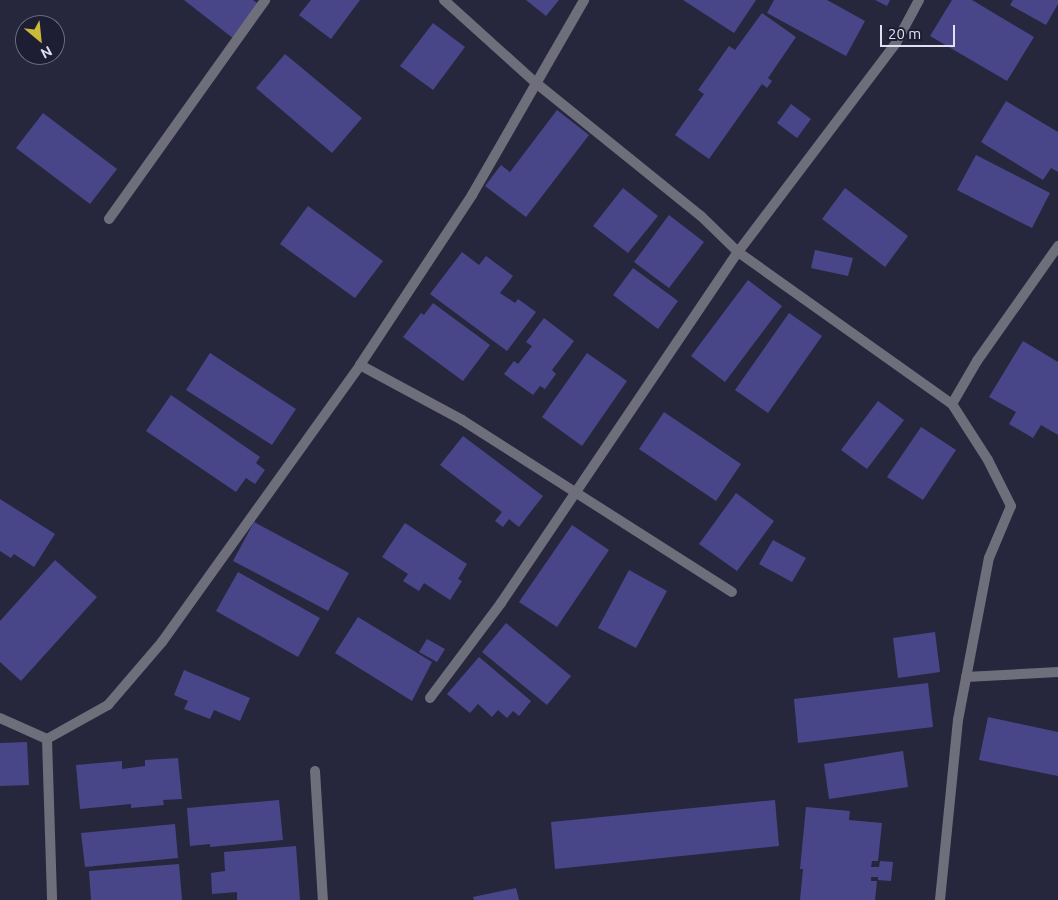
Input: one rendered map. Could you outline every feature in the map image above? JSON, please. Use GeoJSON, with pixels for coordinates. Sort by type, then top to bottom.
{"type":"FeatureCollection","features":[{"type":"Feature","properties":{"kind":"street"},"geometry":{"type":"LineString","coordinates":[[109,219],[265,0]]}},
{"type":"Feature","properties":{"kind":"street"},"geometry":{"type":"LineString","coordinates":[[444,0],[536,83],[701,216],[738,252],[952,404],[988,460],[1011,506],[989,558],[958,720],[940,900]]}},
{"type":"Feature","properties":{"kind":"street"},"geometry":{"type":"LineString","coordinates":[[47,739],[108,705],[162,642],[360,365],[472,196],[584,0]]}},
{"type":"Feature","properties":{"kind":"street"},"geometry":{"type":"LineString","coordinates":[[430,698],[500,603],[738,252],[896,43],[919,0]]}},
{"type":"Feature","properties":{"kind":"street"},"geometry":{"type":"LineString","coordinates":[[952,404],[978,361],[1058,246]]}},
{"type":"Feature","properties":{"kind":"street"},"geometry":{"type":"LineString","coordinates":[[360,365],[462,420],[575,494],[732,592]]}},
{"type":"Feature","properties":{"kind":"street"},"geometry":{"type":"LineString","coordinates":[[966,677],[1058,672]]}},
{"type":"Feature","properties":{"kind":"street"},"geometry":{"type":"LineString","coordinates":[[0,718],[47,739]]}},
{"type":"Feature","properties":{"kind":"street"},"geometry":{"type":"LineString","coordinates":[[47,739],[52,900]]}},
{"type":"Feature","properties":{"kind":"street"},"geometry":{"type":"LineString","coordinates":[[315,772],[324,900]]}},
{"type":"Feature","properties":{"kind":"building"},"geometry":{"type":"Polygon","coordinates":[[[184,0],[253,0],[260,5],[234,39],[184,0]]]}},
{"type":"Feature","properties":{"kind":"building"},"geometry":{"type":"Polygon","coordinates":[[[311,0],[360,0],[331,39],[299,15],[311,0]]]}},
{"type":"Feature","properties":{"kind":"building"},"geometry":{"type":"Polygon","coordinates":[[[526,0],[559,0],[546,16],[526,0]]]}},
{"type":"Feature","properties":{"kind":"building"},"geometry":{"type":"Polygon","coordinates":[[[683,0],[756,0],[734,33],[683,0]]]}},
{"type":"Feature","properties":{"kind":"building"},"geometry":{"type":"Polygon","coordinates":[[[774,0],[827,0],[865,21],[846,56],[767,13],[774,0]]]}},
{"type":"Feature","properties":{"kind":"building"},"geometry":{"type":"Polygon","coordinates":[[[875,0],[890,0],[887,6],[875,0]]]}},
{"type":"Feature","properties":{"kind":"building"},"geometry":{"type":"Polygon","coordinates":[[[952,0],[972,0],[1034,37],[1007,81],[930,36],[952,0]]]}},
{"type":"Feature","properties":{"kind":"building"},"geometry":{"type":"Polygon","coordinates":[[[1013,0],[1058,0],[1058,4],[1046,25],[1010,5],[1013,0]]]}},
{"type":"Feature","properties":{"kind":"building"},"geometry":{"type":"Polygon","coordinates":[[[762,13],[796,37],[768,78],[772,81],[767,88],[762,84],[709,159],[675,135],[704,94],[698,90],[729,46],[735,50],[762,13]]]}},
{"type":"Feature","properties":{"kind":"building"},"geometry":{"type":"Polygon","coordinates":[[[433,23],[465,47],[433,90],[400,66],[433,23]]]}},
{"type":"Feature","properties":{"kind":"building"},"geometry":{"type":"Polygon","coordinates":[[[285,54],[362,118],[332,153],[256,88],[285,54]]]}},
{"type":"Feature","properties":{"kind":"building"},"geometry":{"type":"Polygon","coordinates":[[[1006,101],[1058,132],[1058,172],[1051,168],[1043,180],[981,142],[1006,101]]]}},
{"type":"Feature","properties":{"kind":"building"},"geometry":{"type":"Polygon","coordinates":[[[791,104],[811,119],[797,138],[777,123],[791,104]]]}},
{"type":"Feature","properties":{"kind":"building"},"geometry":{"type":"Polygon","coordinates":[[[557,110],[589,135],[526,217],[485,186],[501,165],[510,172],[557,110]]]}},
{"type":"Feature","properties":{"kind":"building"},"geometry":{"type":"Polygon","coordinates":[[[43,113],[117,169],[90,204],[16,148],[43,113]]]}},
{"type":"Feature","properties":{"kind":"building"},"geometry":{"type":"Polygon","coordinates":[[[976,155],[1050,193],[1032,228],[957,190],[976,155]]]}},
{"type":"Feature","properties":{"kind":"building"},"geometry":{"type":"Polygon","coordinates":[[[623,188],[658,216],[628,253],[593,226],[623,188]]]}},
{"type":"Feature","properties":{"kind":"building"},"geometry":{"type":"Polygon","coordinates":[[[845,188],[908,236],[885,267],[822,219],[845,188]]]}},
{"type":"Feature","properties":{"kind":"building"},"geometry":{"type":"Polygon","coordinates":[[[308,206],[383,261],[355,298],[280,244],[308,206]]]}},
{"type":"Feature","properties":{"kind":"building"},"geometry":{"type":"Polygon","coordinates":[[[669,215],[704,242],[669,288],[634,262],[669,215]]]}},
{"type":"Feature","properties":{"kind":"building"},"geometry":{"type":"Polygon","coordinates":[[[815,250],[853,258],[848,276],[811,268],[815,250]]]}},
{"type":"Feature","properties":{"kind":"building"},"geometry":{"type":"Polygon","coordinates":[[[462,252],[479,265],[486,256],[513,276],[500,293],[515,303],[518,299],[536,312],[507,351],[430,294],[462,252]]]}},
{"type":"Feature","properties":{"kind":"building"},"geometry":{"type":"Polygon","coordinates":[[[633,268],[678,301],[658,329],[613,295],[633,268]]]}},
{"type":"Feature","properties":{"kind":"building"},"geometry":{"type":"Polygon","coordinates":[[[748,280],[782,306],[725,382],[691,356],[748,280]]]}},
{"type":"Feature","properties":{"kind":"building"},"geometry":{"type":"Polygon","coordinates":[[[433,303],[490,345],[463,381],[403,337],[421,313],[424,315],[433,303]]]}},
{"type":"Feature","properties":{"kind":"building"},"geometry":{"type":"Polygon","coordinates":[[[789,313],[822,336],[768,413],[735,390],[789,313]]]}},
{"type":"Feature","properties":{"kind":"building"},"geometry":{"type":"Polygon","coordinates":[[[544,318],[574,341],[552,370],[556,374],[545,389],[540,386],[533,395],[504,374],[514,361],[518,364],[532,346],[526,342],[544,318]]]}},
{"type":"Feature","properties":{"kind":"building"},"geometry":{"type":"Polygon","coordinates":[[[1023,341],[1058,362],[1058,435],[1041,425],[1033,438],[1009,424],[1016,412],[989,397],[1023,341]]]}},
{"type":"Feature","properties":{"kind":"building"},"geometry":{"type":"Polygon","coordinates":[[[210,353],[296,409],[272,445],[186,390],[210,353]]]}},
{"type":"Feature","properties":{"kind":"building"},"geometry":{"type":"Polygon","coordinates":[[[587,353],[627,381],[582,446],[542,417],[587,353]]]}},
{"type":"Feature","properties":{"kind":"building"},"geometry":{"type":"Polygon","coordinates":[[[171,395],[260,457],[256,463],[265,470],[255,484],[246,478],[236,492],[146,431],[171,395]]]}},
{"type":"Feature","properties":{"kind":"building"},"geometry":{"type":"Polygon","coordinates":[[[878,401],[904,420],[867,469],[841,450],[878,401]]]}},
{"type":"Feature","properties":{"kind":"building"},"geometry":{"type":"Polygon","coordinates":[[[664,412],[741,464],[716,501],[639,449],[664,412]]]}},
{"type":"Feature","properties":{"kind":"building"},"geometry":{"type":"Polygon","coordinates":[[[921,427],[956,450],[923,500],[887,477],[921,427]]]}},
{"type":"Feature","properties":{"kind":"building"},"geometry":{"type":"Polygon","coordinates":[[[463,436],[543,496],[519,527],[509,519],[503,527],[495,521],[502,512],[440,465],[463,436]]]}},
{"type":"Feature","properties":{"kind":"building"},"geometry":{"type":"Polygon","coordinates":[[[736,493],[774,521],[737,571],[699,544],[736,493]]]}},
{"type":"Feature","properties":{"kind":"building"},"geometry":{"type":"Polygon","coordinates":[[[0,499],[55,534],[34,567],[14,554],[11,558],[0,551],[0,499]]]}},
{"type":"Feature","properties":{"kind":"building"},"geometry":{"type":"Polygon","coordinates":[[[254,522],[349,573],[328,611],[233,561],[254,522]]]}},
{"type":"Feature","properties":{"kind":"building"},"geometry":{"type":"Polygon","coordinates":[[[405,523],[467,564],[458,579],[462,581],[450,600],[424,583],[419,591],[403,581],[408,574],[382,557],[405,523]]]}},
{"type":"Feature","properties":{"kind":"building"},"geometry":{"type":"Polygon","coordinates":[[[572,525],[609,550],[557,627],[519,602],[572,525]]]}},
{"type":"Feature","properties":{"kind":"building"},"geometry":{"type":"Polygon","coordinates":[[[773,540],[806,558],[792,582],[759,564],[773,540]]]}},
{"type":"Feature","properties":{"kind":"building"},"geometry":{"type":"Polygon","coordinates":[[[55,560],[97,597],[21,681],[0,662],[0,621],[55,560]]]}},
{"type":"Feature","properties":{"kind":"building"},"geometry":{"type":"Polygon","coordinates":[[[629,570],[667,591],[636,648],[598,628],[629,570]]]}},
{"type":"Feature","properties":{"kind":"building"},"geometry":{"type":"Polygon","coordinates":[[[238,572],[320,618],[298,657],[216,611],[238,572]]]}},
{"type":"Feature","properties":{"kind":"building"},"geometry":{"type":"Polygon","coordinates":[[[358,617],[432,662],[412,701],[335,653],[358,617]]]}},
{"type":"Feature","properties":{"kind":"building"},"geometry":{"type":"Polygon","coordinates":[[[506,623],[571,676],[547,705],[482,652],[506,623]]]}},
{"type":"Feature","properties":{"kind":"building"},"geometry":{"type":"Polygon","coordinates":[[[935,632],[940,672],[898,678],[893,638],[935,632]]]}},
{"type":"Feature","properties":{"kind":"building"},"geometry":{"type":"Polygon","coordinates":[[[427,639],[445,649],[437,662],[419,652],[427,639]]]}},
{"type":"Feature","properties":{"kind":"building"},"geometry":{"type":"Polygon","coordinates":[[[479,657],[531,701],[519,716],[513,711],[507,718],[498,710],[492,717],[478,704],[470,713],[447,694],[479,657]]]}},
{"type":"Feature","properties":{"kind":"building"},"geometry":{"type":"Polygon","coordinates":[[[184,670],[250,698],[240,721],[214,710],[210,719],[184,709],[188,701],[174,695],[184,670]]]}},
{"type":"Feature","properties":{"kind":"building"},"geometry":{"type":"Polygon","coordinates":[[[928,683],[933,727],[798,743],[794,699],[928,683]]]}},
{"type":"Feature","properties":{"kind":"building"},"geometry":{"type":"Polygon","coordinates":[[[988,717],[1058,732],[1058,776],[979,760],[988,717]]]}},
{"type":"Feature","properties":{"kind":"building"},"geometry":{"type":"Polygon","coordinates":[[[27,742],[29,785],[0,786],[0,743],[27,742]]]}},
{"type":"Feature","properties":{"kind":"building"},"geometry":{"type":"Polygon","coordinates":[[[903,751],[908,787],[829,799],[824,764],[903,751]]]}},
{"type":"Feature","properties":{"kind":"building"},"geometry":{"type":"Polygon","coordinates":[[[178,758],[182,799],[163,800],[164,805],[131,808],[131,804],[80,809],[76,765],[122,761],[122,769],[145,766],[145,760],[178,758]]]}},
{"type":"Feature","properties":{"kind":"building"},"geometry":{"type":"Polygon","coordinates":[[[279,800],[283,840],[210,847],[210,844],[190,846],[187,808],[279,800]]]}},
{"type":"Feature","properties":{"kind":"building"},"geometry":{"type":"Polygon","coordinates":[[[775,800],[779,846],[555,869],[551,822],[775,800]]]}},
{"type":"Feature","properties":{"kind":"building"},"geometry":{"type":"Polygon","coordinates":[[[806,807],[850,811],[849,820],[882,823],[878,861],[872,861],[871,867],[879,867],[880,861],[893,862],[891,881],[878,880],[878,877],[871,877],[871,881],[877,881],[875,900],[800,900],[803,869],[800,869],[806,807]]]}},
{"type":"Feature","properties":{"kind":"building"},"geometry":{"type":"Polygon","coordinates":[[[175,824],[178,858],[85,867],[81,833],[175,824]]]}},
{"type":"Feature","properties":{"kind":"building"},"geometry":{"type":"Polygon","coordinates":[[[296,846],[300,900],[237,900],[237,892],[212,894],[211,873],[225,871],[224,852],[296,846]]]}},
{"type":"Feature","properties":{"kind":"building"},"geometry":{"type":"Polygon","coordinates":[[[179,864],[182,900],[91,900],[89,871],[179,864]]]}},
{"type":"Feature","properties":{"kind":"building"},"geometry":{"type":"Polygon","coordinates":[[[516,888],[519,900],[474,900],[473,897],[516,888]]]}}]}
